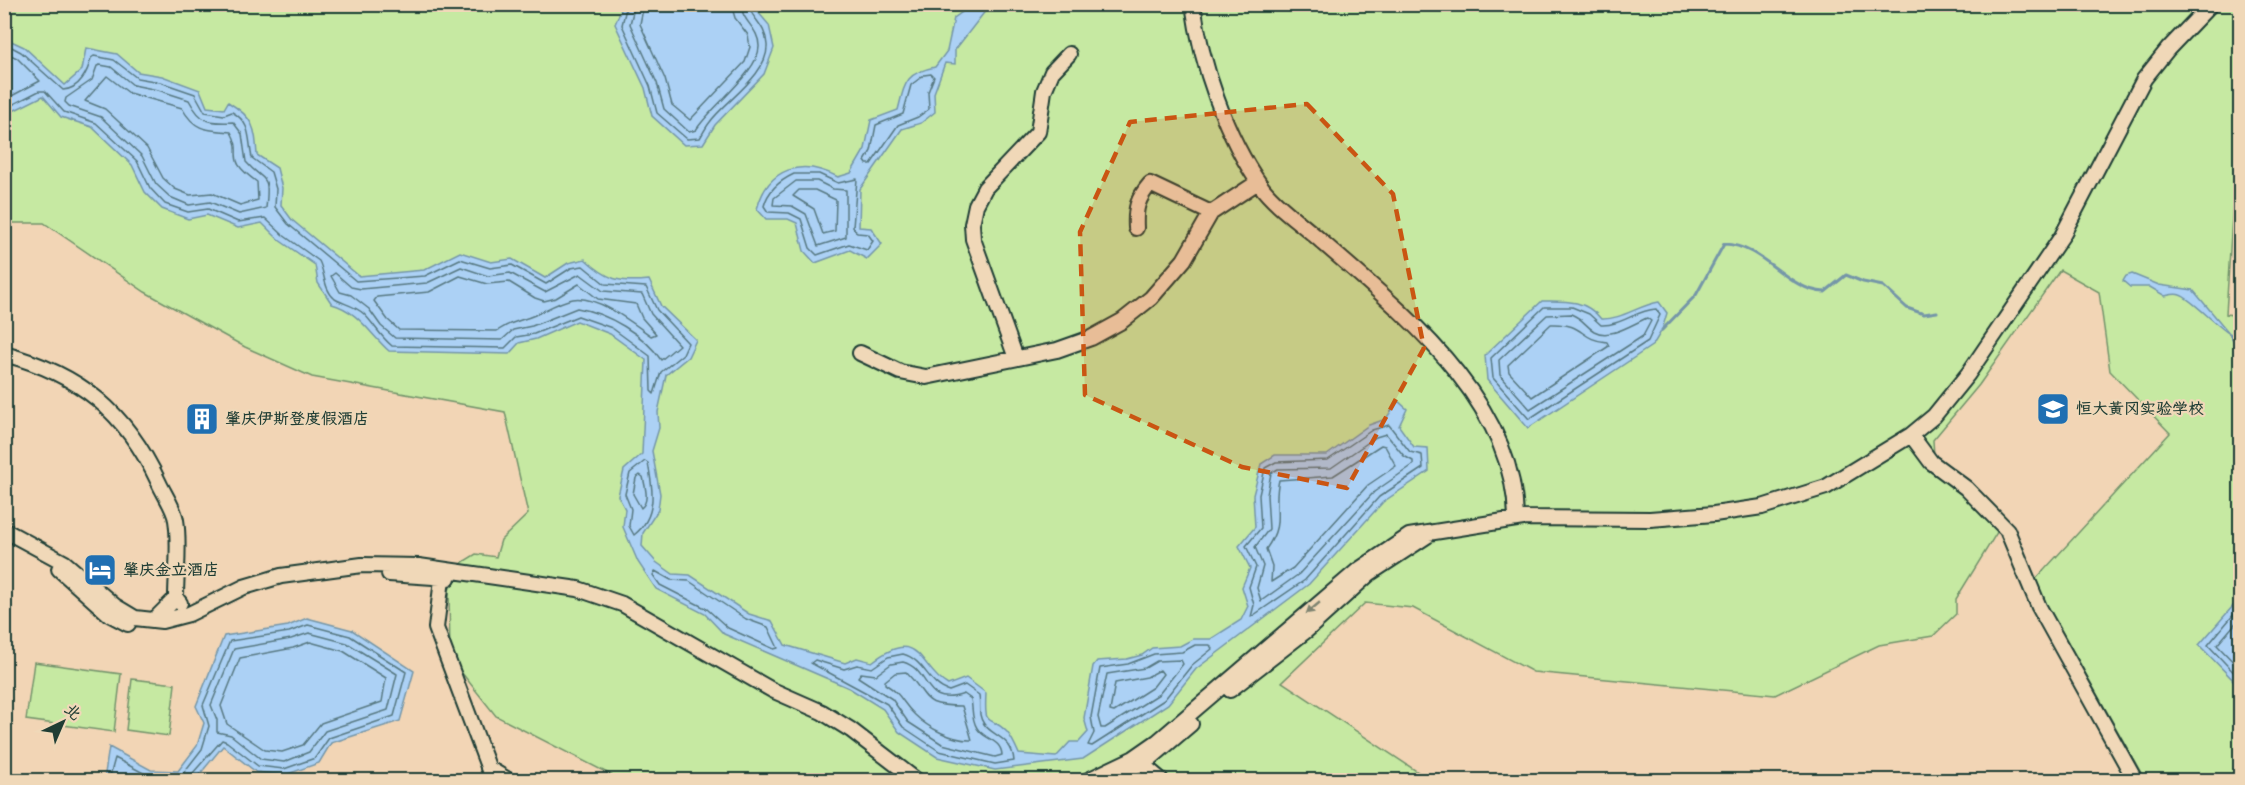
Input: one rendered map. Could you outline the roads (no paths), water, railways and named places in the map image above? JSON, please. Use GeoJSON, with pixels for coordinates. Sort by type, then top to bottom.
{"type":"FeatureCollection","features":[{"type":"Feature","properties":{"kind":"street"},"geometry":{"type":"LineString","coordinates":[[1193,4],[1209,80],[1236,141],[1258,182],[1435,343],[1474,398],[1500,443],[1515,495],[1515,519]]}},
{"type":"Feature","properties":{"kind":"street"},"geometry":{"type":"LineString","coordinates":[[1110,780],[1138,761],[1157,742],[1357,571],[1409,536],[1515,519],[1650,519],[1762,507],[1826,487],[1911,435],[1934,416],[1968,374],[2062,236],[2144,79],[2168,49],[2211,4]]}},
{"type":"Feature","properties":{"kind":"street"},"geometry":{"type":"LineString","coordinates":[[1016,358],[973,239],[972,224],[976,206],[986,188],[1038,132],[1044,91],[1052,72],[1069,54]]}},
{"type":"Feature","properties":{"kind":"street"},"geometry":{"type":"LineString","coordinates":[[860,353],[900,372],[926,377],[1057,350],[1091,338],[1122,321],[1166,284],[1184,260],[1211,213],[1258,182]]}},
{"type":"Feature","properties":{"kind":"street"},"geometry":{"type":"LineString","coordinates":[[1136,228],[1135,210],[1139,197],[1150,184],[1211,213]]}},
{"type":"Feature","properties":{"kind":"street"},"geometry":{"type":"LineString","coordinates":[[4,354],[46,367],[70,378],[109,407],[133,435],[146,454],[176,519],[176,598],[189,614]]}},
{"type":"Feature","properties":{"kind":"street"},"geometry":{"type":"LineString","coordinates":[[1911,435],[1931,462],[1966,488],[2007,530],[2031,592],[2064,656],[2135,780]]}},
{"type":"Feature","properties":{"kind":"street"},"geometry":{"type":"LineString","coordinates":[[4,530],[65,563],[115,606],[135,618],[162,621],[189,614],[244,587],[312,570],[362,565],[578,589],[622,604],[772,690],[822,712],[851,730],[916,780]]}},
{"type":"Feature","properties":{"kind":"street"},"geometry":{"type":"LineString","coordinates":[[4,539],[56,567],[109,614],[130,625],[154,629],[190,621],[241,597],[295,581],[364,574],[442,573],[562,593],[615,611],[772,698],[816,718],[844,735],[903,780]]}},
{"type":"Feature","properties":{"kind":"street"},"geometry":{"type":"LineString","coordinates":[[442,573],[436,628],[490,774],[508,780]]}},
{"type":"Feature","properties":{"kind":"street"},"geometry":{"type":"LineString","coordinates":[[154,620],[176,598]]}},
{"type":"Feature","properties":{"kind":"street"},"geometry":{"type":"LineString","coordinates":[[1088,780],[1138,761]]}},
{"type":"Feature","properties":{"kind":"street"},"geometry":{"type":"LineString","coordinates":[[1138,761],[1161,780]]}},
{"type":"Feature","properties":{"kind":"water"},"geometry":{"type":"Polygon","coordinates":[[[623,5],[752,5],[769,25],[774,48],[764,74],[715,125],[703,144],[684,145],[652,116],[645,88],[615,24],[623,5]]]}},
{"type":"Feature","properties":{"kind":"water"},"geometry":{"type":"Polygon","coordinates":[[[972,5],[990,5],[955,50],[955,64],[945,63],[934,93],[935,112],[921,123],[902,129],[860,189],[859,227],[871,228],[882,244],[867,259],[850,250],[815,263],[804,251],[797,223],[788,219],[766,219],[757,209],[762,195],[778,175],[788,170],[812,168],[838,177],[851,173],[865,149],[871,120],[898,110],[908,81],[918,72],[935,67],[947,51],[954,18],[972,5]]]}},
{"type":"Feature","properties":{"kind":"water"},"geometry":{"type":"Polygon","coordinates":[[[4,16],[9,20],[9,40],[24,47],[65,85],[82,70],[86,48],[117,54],[138,72],[162,76],[200,90],[207,107],[224,109],[228,102],[237,108],[252,124],[257,155],[277,168],[282,188],[281,205],[292,220],[359,276],[424,270],[460,252],[491,262],[512,259],[545,278],[568,263],[585,259],[607,276],[629,281],[649,280],[661,306],[696,340],[688,357],[666,375],[658,412],[659,428],[652,451],[660,494],[658,510],[643,533],[642,546],[656,562],[673,574],[690,575],[749,614],[772,621],[785,645],[845,663],[857,658],[872,662],[888,651],[900,647],[910,648],[918,653],[938,678],[948,685],[966,678],[986,693],[987,717],[1007,732],[1019,754],[1056,757],[1070,742],[1079,742],[1088,732],[1084,718],[1093,666],[1097,661],[1127,659],[1142,655],[1152,648],[1180,646],[1193,639],[1211,639],[1241,620],[1248,606],[1242,587],[1250,568],[1239,546],[1255,527],[1253,495],[1261,464],[1275,455],[1327,455],[1369,425],[1386,419],[1398,401],[1407,409],[1399,426],[1414,447],[1428,448],[1429,471],[1383,502],[1309,584],[1196,669],[1168,704],[1083,759],[995,770],[937,757],[899,732],[883,709],[849,688],[724,634],[705,614],[656,589],[638,562],[623,527],[625,509],[618,496],[624,470],[642,454],[646,360],[610,334],[577,321],[536,339],[519,343],[509,354],[389,351],[356,317],[332,304],[318,283],[315,265],[279,240],[262,223],[238,228],[207,215],[188,219],[162,209],[145,192],[132,165],[92,127],[61,117],[43,96],[5,115],[4,16]]]}},
{"type":"Feature","properties":{"kind":"water"},"geometry":{"type":"Polygon","coordinates":[[[2132,274],[2159,285],[2193,290],[2230,334],[2185,297],[2176,294],[2165,296],[2150,287],[2130,287],[2123,281],[2126,276],[2132,274]]]}},
{"type":"Feature","properties":{"kind":"water"},"geometry":{"type":"Polygon","coordinates":[[[1542,301],[1574,302],[1595,312],[1601,319],[1616,317],[1659,302],[1667,313],[1662,330],[1653,345],[1528,428],[1487,380],[1485,355],[1542,301]]]}},
{"type":"Feature","properties":{"kind":"water"},"geometry":{"type":"Polygon","coordinates":[[[2240,598],[2240,697],[2236,683],[2199,645],[2240,598]]]}},
{"type":"Feature","properties":{"kind":"water"},"geometry":{"type":"Polygon","coordinates":[[[307,618],[352,630],[414,671],[400,721],[331,743],[319,763],[285,775],[256,772],[223,746],[195,780],[104,780],[109,747],[151,770],[178,771],[197,746],[204,723],[196,706],[224,636],[288,626],[307,618]]]}},
{"type":"Feature","properties":{"kind":"waterway"},"geometry":{"type":"LineString","coordinates":[[1662,330],[1696,295],[1724,244],[1738,246],[1751,252],[1787,277],[1811,290],[1825,292],[1846,275],[1863,282],[1883,286],[1907,308],[1924,314],[1937,312]]}},
{"type":"Feature","properties":{"kind":"waterway"},"geometry":{"type":"LineString","coordinates":[[2230,334],[2240,349]]}},
{"type":"Feature","properties":{"kind":"place","name":"恒大黄冈实验学校"},"geometry":{"type":"Point","coordinates":[2053,409]}},
{"type":"Feature","properties":{"kind":"place","name":"肇庆伊斯登度假酒店"},"geometry":{"type":"Point","coordinates":[202,419]}},
{"type":"Feature","properties":{"kind":"place","name":"肇庆金立酒店"},"geometry":{"type":"Point","coordinates":[100,570]}}]}
